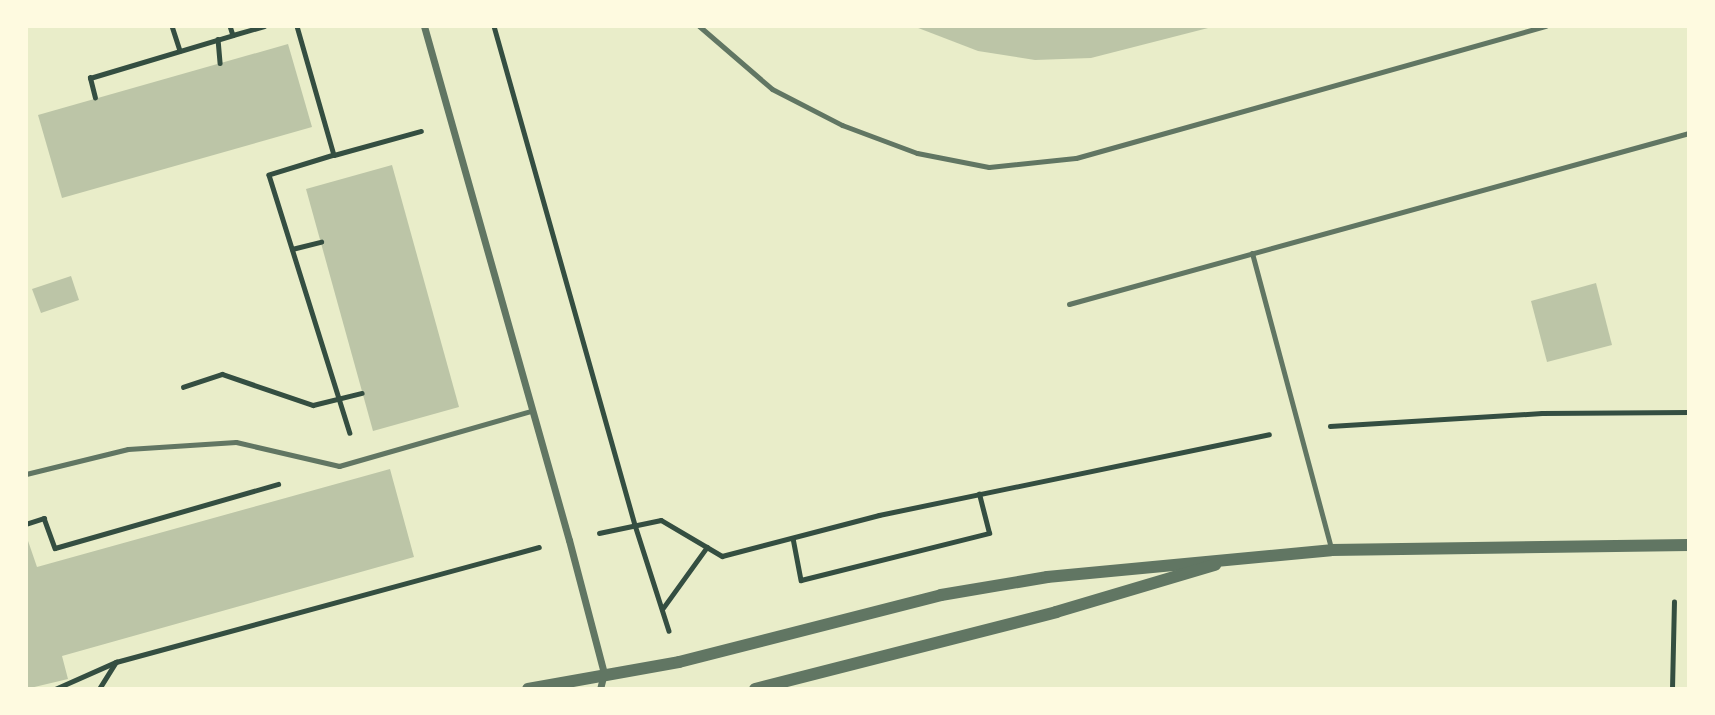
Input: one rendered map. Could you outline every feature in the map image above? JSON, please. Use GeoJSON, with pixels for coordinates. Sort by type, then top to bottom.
{"type":"FeatureCollection","features":[{"type":"Feature","properties":{"kind":"street"},"geometry":{"type":"LineString","coordinates":[[424,26],[569,540],[604,673],[600,689]]}},
{"type":"Feature","properties":{"kind":"street"},"geometry":{"type":"LineString","coordinates":[[528,689],[604,673],[680,662],[941,595],[1047,577],[1331,550],[1689,545]]}},
{"type":"Feature","properties":{"kind":"street"},"geometry":{"type":"LineString","coordinates":[[755,689],[1056,612],[1246,556]]}},
{"type":"Feature","properties":{"kind":"lane"},"geometry":{"type":"LineString","coordinates":[[699,26],[772,89],[842,125],[917,153],[989,167],[1076,158],[1546,26]]}},
{"type":"Feature","properties":{"kind":"lane"},"geometry":{"type":"LineString","coordinates":[[1069,304],[1689,133]]}},
{"type":"Feature","properties":{"kind":"lane"},"geometry":{"type":"LineString","coordinates":[[1252,253],[1331,550]]}},
{"type":"Feature","properties":{"kind":"lane"},"geometry":{"type":"LineString","coordinates":[[26,474],[128,449],[236,442],[339,466],[531,411]]}},
{"type":"Feature","properties":{"kind":"path"},"geometry":{"type":"LineString","coordinates":[[172,26],[180,51]]}},
{"type":"Feature","properties":{"kind":"path"},"geometry":{"type":"LineString","coordinates":[[230,26],[233,35]]}},
{"type":"Feature","properties":{"kind":"path"},"geometry":{"type":"LineString","coordinates":[[95,98],[90,78],[264,26]]}},
{"type":"Feature","properties":{"kind":"path"},"geometry":{"type":"LineString","coordinates":[[297,26],[334,155]]}},
{"type":"Feature","properties":{"kind":"path"},"geometry":{"type":"LineString","coordinates":[[494,26],[635,525],[680,662]]}},
{"type":"Feature","properties":{"kind":"path"},"geometry":{"type":"LineString","coordinates":[[218,39],[220,63]]}},
{"type":"Feature","properties":{"kind":"path"},"geometry":{"type":"LineString","coordinates":[[26,524],[44,518],[55,548],[339,466],[352,440],[269,175],[423,130]]}},
{"type":"Feature","properties":{"kind":"path"},"geometry":{"type":"LineString","coordinates":[[292,249],[321,242]]}},
{"type":"Feature","properties":{"kind":"path"},"geometry":{"type":"LineString","coordinates":[[183,387],[222,374],[313,405],[362,393]]}},
{"type":"Feature","properties":{"kind":"path"},"geometry":{"type":"LineString","coordinates":[[55,689],[116,662],[569,540],[661,520],[722,556],[979,494],[1299,428],[1542,413],[1689,412]]}},
{"type":"Feature","properties":{"kind":"path"},"geometry":{"type":"LineString","coordinates":[[793,538],[801,580],[989,533],[979,494]]}},
{"type":"Feature","properties":{"kind":"path"},"geometry":{"type":"LineString","coordinates":[[662,609],[707,547]]}},
{"type":"Feature","properties":{"kind":"path"},"geometry":{"type":"LineString","coordinates":[[1672,689],[1674,602]]}},
{"type":"Feature","properties":{"kind":"path"},"geometry":{"type":"LineString","coordinates":[[99,689],[116,662]]}},
{"type":"Feature","properties":{"kind":"building"},"geometry":{"type":"Polygon","coordinates":[[[913,26],[1212,27],[1091,58],[1035,60],[978,51],[913,26]]]}},
{"type":"Feature","properties":{"kind":"building"},"geometry":{"type":"Polygon","coordinates":[[[288,44],[312,127],[62,198],[38,115],[288,44]]]}},
{"type":"Feature","properties":{"kind":"building"},"geometry":{"type":"Polygon","coordinates":[[[392,165],[459,407],[373,431],[306,189],[392,165]]]}},
{"type":"Feature","properties":{"kind":"building"},"geometry":{"type":"Polygon","coordinates":[[[71,276],[79,300],[41,313],[32,289],[71,276]]]}},
{"type":"Feature","properties":{"kind":"building"},"geometry":{"type":"Polygon","coordinates":[[[1596,283],[1612,345],[1547,362],[1531,301],[1596,283]]]}},
{"type":"Feature","properties":{"kind":"building"},"geometry":{"type":"Polygon","coordinates":[[[390,469],[414,557],[62,656],[68,679],[26,689],[26,535],[37,567],[390,469]]]}}]}
